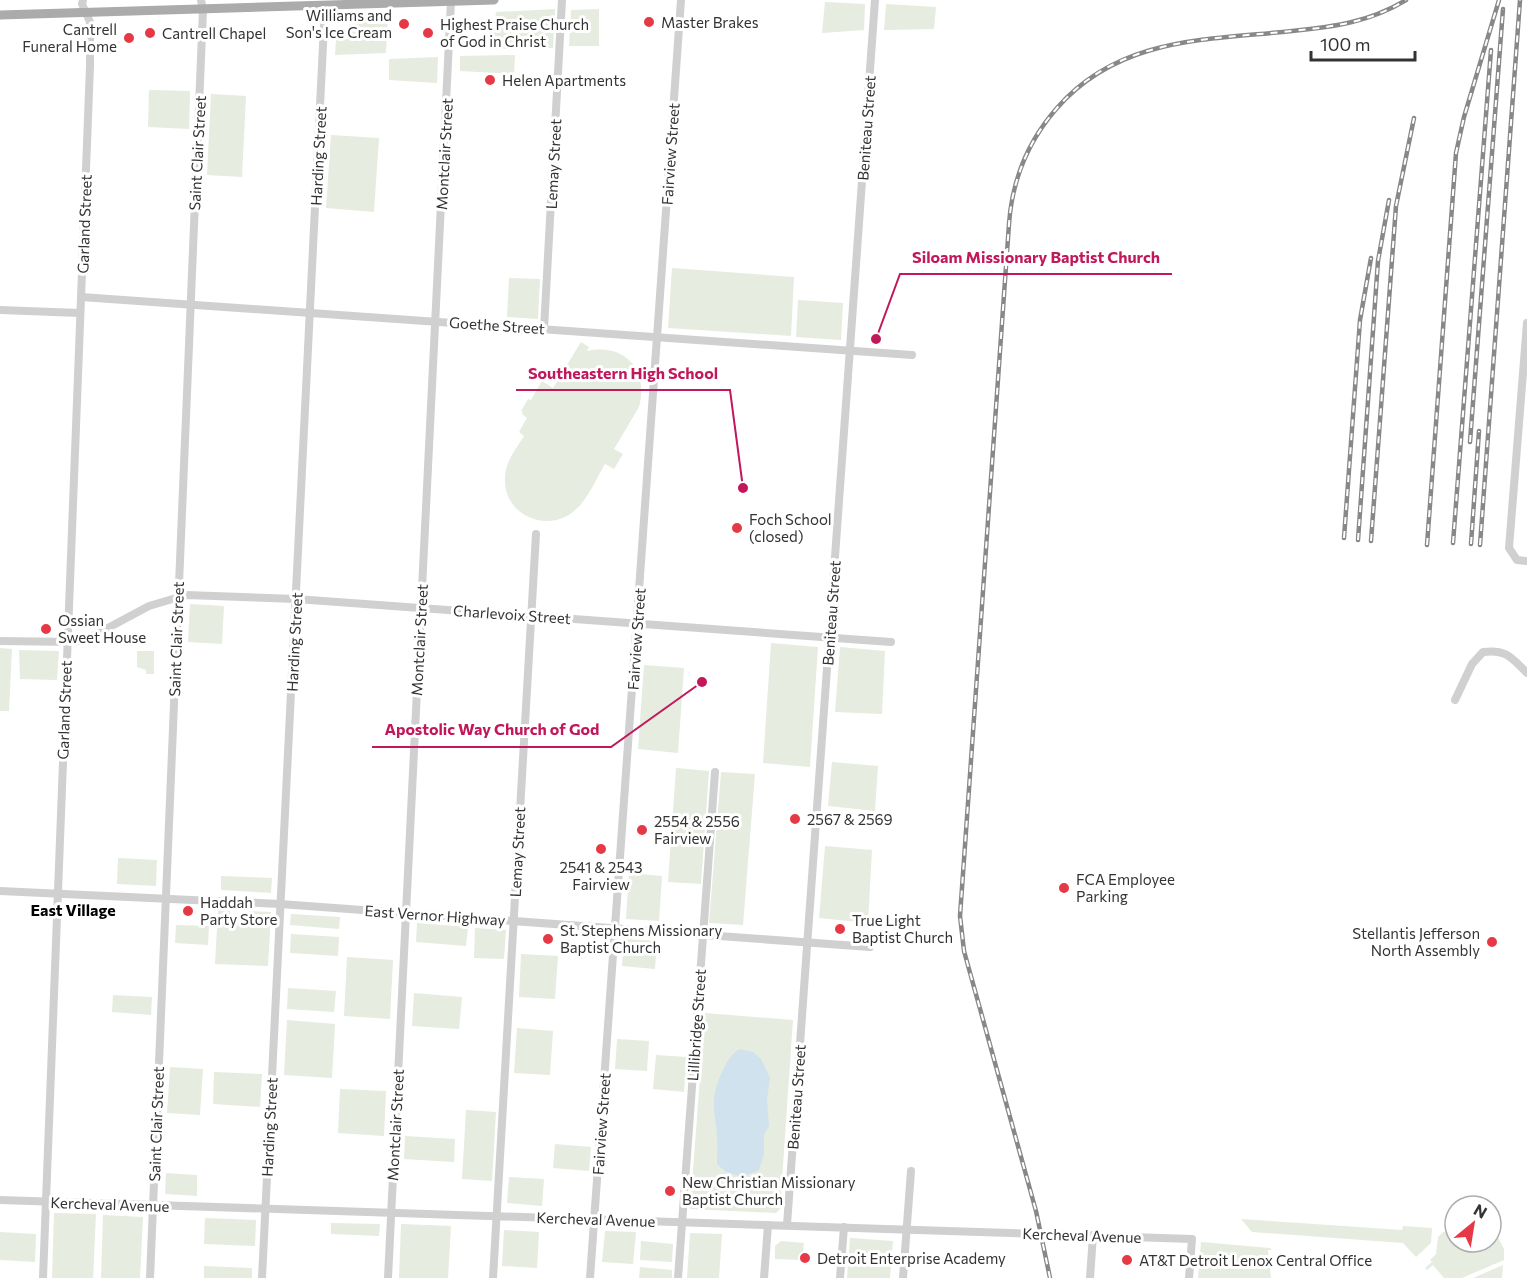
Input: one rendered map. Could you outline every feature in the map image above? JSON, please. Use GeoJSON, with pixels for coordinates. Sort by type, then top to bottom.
{"type":"FeatureCollection","features":[{"type":"Feature","properties":{"kind":"main road"},"geometry":{"type":"LineString","coordinates":[[0,15],[87,13],[202,5],[298,3],[325,5],[494,0]]}},
{"type":"Feature","properties":{"kind":"street","name":"Garland Street"},"geometry":{"type":"LineString","coordinates":[[43,1278],[90,44],[90,22],[82,4],[83,0]]}},
{"type":"Feature","properties":{"kind":"street","name":"Lemay Street"},"geometry":{"type":"LineString","coordinates":[[544,329],[562,0]]}},
{"type":"Feature","properties":{"kind":"street","name":"Fairview Street"},"geometry":{"type":"LineString","coordinates":[[590,1278],[681,0]]}},
{"type":"Feature","properties":{"kind":"street","name":"Beniteau Street"},"geometry":{"type":"LineString","coordinates":[[787,1225],[875,0]]}},
{"type":"Feature","properties":{"kind":"street","name":"Montclair Street"},"geometry":{"type":"LineString","coordinates":[[388,1278],[451,1]]}},
{"type":"Feature","properties":{"kind":"street","name":"Saint Clair Street"},"geometry":{"type":"LineString","coordinates":[[150,1278],[202,5]]}},
{"type":"Feature","properties":{"kind":"street","name":"Harding Street"},"geometry":{"type":"LineString","coordinates":[[262,1278],[325,5]]}},
{"type":"Feature","properties":{"kind":"street","name":"Goethe Street"},"geometry":{"type":"LineString","coordinates":[[81,297],[912,355]]}},
{"type":"Feature","properties":{"kind":"street"},"geometry":{"type":"LineString","coordinates":[[0,310],[81,313]]}},
{"type":"Feature","properties":{"kind":"street"},"geometry":{"type":"LineString","coordinates":[[1527,323],[1509,548],[1517,560],[1527,561]]}},
{"type":"Feature","properties":{"kind":"street","name":"Lemay Street"},"geometry":{"type":"LineString","coordinates":[[493,1278],[536,534]]}},
{"type":"Feature","properties":{"kind":"street","name":"Charlevoix Street"},"geometry":{"type":"LineString","coordinates":[[0,641],[66,642],[91,637],[149,606],[186,594],[296,599],[891,642]]}},
{"type":"Feature","properties":{"kind":"street"},"geometry":{"type":"LineString","coordinates":[[1455,700],[1472,664],[1483,652],[1498,650],[1513,659],[1527,673]]}},
{"type":"Feature","properties":{"kind":"street","name":"Lillibridge Street"},"geometry":{"type":"LineString","coordinates":[[678,1278],[715,772]]}},
{"type":"Feature","properties":{"kind":"street","name":"East Vernor Highway"},"geometry":{"type":"LineString","coordinates":[[0,891],[280,904],[870,946]]}},
{"type":"Feature","properties":{"kind":"street"},"geometry":{"type":"LineString","coordinates":[[903,1278],[911,1171]]}},
{"type":"Feature","properties":{"kind":"street","name":"Kercheval Avenue"},"geometry":{"type":"LineString","coordinates":[[0,1200],[1192,1239],[1189,1278]]}},
{"type":"Feature","properties":{"kind":"street"},"geometry":{"type":"LineString","coordinates":[[764,1278],[768,1225]]}},
{"type":"Feature","properties":{"kind":"street"},"geometry":{"type":"LineString","coordinates":[[840,1278],[844,1227]]}},
{"type":"Feature","properties":{"kind":"street"},"geometry":{"type":"LineString","coordinates":[[1090,1278],[1093,1235]]}},
{"type":"Feature","properties":{"kind":"shaded area"},"geometry":{"type":"Polygon","coordinates":[[[825,2],[865,4],[864,30],[822,33],[825,2]]]}},
{"type":"Feature","properties":{"kind":"shaded area"},"geometry":{"type":"Polygon","coordinates":[[[886,4],[936,7],[934,29],[884,30],[886,4]]]}},
{"type":"Feature","properties":{"kind":"shaded area"},"geometry":{"type":"Polygon","coordinates":[[[555,9],[553,48],[492,49],[496,12],[555,9]]]}},
{"type":"Feature","properties":{"kind":"shaded area"},"geometry":{"type":"Polygon","coordinates":[[[599,9],[599,46],[569,46],[571,10],[599,9]]]}},
{"type":"Feature","properties":{"kind":"shaded area"},"geometry":{"type":"Polygon","coordinates":[[[388,15],[386,53],[335,55],[336,39],[348,39],[350,16],[388,15]]]}},
{"type":"Feature","properties":{"kind":"shaded area"},"geometry":{"type":"Polygon","coordinates":[[[515,55],[514,74],[460,71],[460,56],[515,55]]]}},
{"type":"Feature","properties":{"kind":"shaded area"},"geometry":{"type":"Polygon","coordinates":[[[438,57],[437,83],[389,80],[389,59],[438,57]]]}},
{"type":"Feature","properties":{"kind":"shaded area"},"geometry":{"type":"Polygon","coordinates":[[[149,90],[190,91],[189,129],[148,127],[149,90]]]}},
{"type":"Feature","properties":{"kind":"shaded area"},"geometry":{"type":"Polygon","coordinates":[[[211,94],[246,96],[242,177],[207,175],[211,94]]]}},
{"type":"Feature","properties":{"kind":"shaded area"},"geometry":{"type":"Polygon","coordinates":[[[331,135],[379,138],[374,212],[326,208],[331,135]]]}},
{"type":"Feature","properties":{"kind":"shaded area"},"geometry":{"type":"Polygon","coordinates":[[[672,268],[794,277],[791,336],[668,328],[672,268]]]}},
{"type":"Feature","properties":{"kind":"shaded area"},"geometry":{"type":"Polygon","coordinates":[[[509,278],[540,279],[538,319],[507,317],[509,278]]]}},
{"type":"Feature","properties":{"kind":"shaded area"},"geometry":{"type":"Polygon","coordinates":[[[798,300],[843,303],[841,340],[796,337],[798,300]]]}},
{"type":"Feature","properties":{"kind":"shaded area"},"geometry":{"type":"Polygon","coordinates":[[[581,342],[589,347],[587,351],[613,351],[623,355],[631,362],[640,382],[639,407],[614,449],[623,454],[614,469],[605,464],[588,495],[574,511],[563,518],[552,521],[540,520],[519,511],[511,502],[506,491],[505,472],[524,436],[519,432],[527,418],[521,411],[528,399],[531,400],[542,381],[553,388],[581,342]]]}},
{"type":"Feature","properties":{"kind":"shaded area"},"geometry":{"type":"Polygon","coordinates":[[[190,604],[224,606],[222,644],[188,642],[190,604]]]}},
{"type":"Feature","properties":{"kind":"shaded area"},"geometry":{"type":"Polygon","coordinates":[[[771,643],[818,647],[810,767],[763,763],[771,643]]]}},
{"type":"Feature","properties":{"kind":"shaded area"},"geometry":{"type":"Polygon","coordinates":[[[840,647],[885,651],[882,714],[835,712],[840,647]]]}},
{"type":"Feature","properties":{"kind":"shaded area"},"geometry":{"type":"Polygon","coordinates":[[[0,648],[12,649],[9,711],[0,711],[0,648]]]}},
{"type":"Feature","properties":{"kind":"shaded area"},"geometry":{"type":"Polygon","coordinates":[[[19,650],[59,651],[57,680],[20,679],[19,650]]]}},
{"type":"Feature","properties":{"kind":"shaded area"},"geometry":{"type":"Polygon","coordinates":[[[137,651],[154,651],[154,674],[146,674],[146,670],[137,667],[137,651]]]}},
{"type":"Feature","properties":{"kind":"shaded area"},"geometry":{"type":"Polygon","coordinates":[[[644,665],[684,668],[678,753],[638,749],[644,665]]]}},
{"type":"Feature","properties":{"kind":"shaded area"},"geometry":{"type":"Polygon","coordinates":[[[832,762],[878,766],[875,811],[828,806],[832,762]]]}},
{"type":"Feature","properties":{"kind":"shaded area"},"geometry":{"type":"Polygon","coordinates":[[[676,768],[709,771],[701,884],[668,882],[676,768]]]}},
{"type":"Feature","properties":{"kind":"shaded area"},"geometry":{"type":"Polygon","coordinates":[[[721,772],[755,774],[743,925],[709,923],[721,772]]]}},
{"type":"Feature","properties":{"kind":"shaded area"},"geometry":{"type":"Polygon","coordinates":[[[825,846],[872,850],[868,923],[819,918],[825,846]]]}},
{"type":"Feature","properties":{"kind":"shaded area"},"geometry":{"type":"Polygon","coordinates":[[[118,858],[157,860],[156,886],[117,884],[118,858]]]}},
{"type":"Feature","properties":{"kind":"shaded area"},"geometry":{"type":"Polygon","coordinates":[[[629,873],[662,876],[659,921],[626,919],[629,873]]]}},
{"type":"Feature","properties":{"kind":"shaded area"},"geometry":{"type":"Polygon","coordinates":[[[221,876],[272,878],[271,893],[221,890],[221,876]]]}},
{"type":"Feature","properties":{"kind":"shaded area"},"geometry":{"type":"Polygon","coordinates":[[[218,910],[230,911],[230,923],[248,924],[249,911],[271,912],[268,966],[215,964],[218,910]]]}},
{"type":"Feature","properties":{"kind":"shaded area"},"geometry":{"type":"Polygon","coordinates":[[[291,914],[340,917],[339,929],[290,925],[291,914]]]}},
{"type":"Feature","properties":{"kind":"shaded area"},"geometry":{"type":"Polygon","coordinates":[[[417,923],[468,927],[466,946],[416,942],[417,923]]]}},
{"type":"Feature","properties":{"kind":"shaded area"},"geometry":{"type":"Polygon","coordinates":[[[176,925],[209,926],[208,945],[175,943],[176,925]]]}},
{"type":"Feature","properties":{"kind":"shaded area"},"geometry":{"type":"Polygon","coordinates":[[[475,928],[506,930],[504,959],[474,958],[475,928]]]}},
{"type":"Feature","properties":{"kind":"shaded area"},"geometry":{"type":"Polygon","coordinates":[[[291,934],[339,937],[338,956],[290,953],[291,934]]]}},
{"type":"Feature","properties":{"kind":"shaded area"},"geometry":{"type":"Polygon","coordinates":[[[624,939],[657,941],[655,969],[622,966],[624,939]]]}},
{"type":"Feature","properties":{"kind":"shaded area"},"geometry":{"type":"Polygon","coordinates":[[[521,954],[558,956],[555,999],[519,997],[521,954]]]}},
{"type":"Feature","properties":{"kind":"shaded area"},"geometry":{"type":"Polygon","coordinates":[[[347,957],[393,960],[390,1019],[344,1016],[347,957]]]}},
{"type":"Feature","properties":{"kind":"shaded area"},"geometry":{"type":"Polygon","coordinates":[[[288,988],[336,991],[334,1012],[287,1009],[288,988]]]}},
{"type":"Feature","properties":{"kind":"shaded area"},"geometry":{"type":"Polygon","coordinates":[[[414,993],[462,997],[459,1029],[412,1026],[414,993]]]}},
{"type":"Feature","properties":{"kind":"shaded area"},"geometry":{"type":"Polygon","coordinates":[[[113,995],[152,997],[151,1015],[112,1012],[113,995]]]}},
{"type":"Feature","properties":{"kind":"shaded area"},"geometry":{"type":"Polygon","coordinates":[[[705,1013],[793,1020],[780,1209],[776,1213],[690,1209],[705,1013]]]}},
{"type":"Feature","properties":{"kind":"shaded area"},"geometry":{"type":"Polygon","coordinates":[[[287,1020],[335,1024],[332,1078],[284,1075],[287,1020]]]}},
{"type":"Feature","properties":{"kind":"shaded area"},"geometry":{"type":"Polygon","coordinates":[[[517,1028],[553,1031],[550,1075],[514,1073],[517,1028]]]}},
{"type":"Feature","properties":{"kind":"shaded area"},"geometry":{"type":"Polygon","coordinates":[[[617,1039],[649,1041],[647,1071],[615,1069],[617,1039]]]}},
{"type":"Feature","properties":{"kind":"shaded area"},"geometry":{"type":"Polygon","coordinates":[[[656,1055],[687,1057],[684,1092],[653,1089],[656,1055]]]}},
{"type":"Feature","properties":{"kind":"shaded area"},"geometry":{"type":"Polygon","coordinates":[[[170,1067],[203,1069],[200,1115],[167,1113],[170,1067]]]}},
{"type":"Feature","properties":{"kind":"shaded area"},"geometry":{"type":"Polygon","coordinates":[[[214,1072],[262,1074],[260,1107],[213,1104],[214,1072]]]}},
{"type":"Feature","properties":{"kind":"shaded area"},"geometry":{"type":"Polygon","coordinates":[[[340,1089],[386,1091],[384,1136],[338,1133],[340,1089]]]}},
{"type":"Feature","properties":{"kind":"shaded area"},"geometry":{"type":"Polygon","coordinates":[[[466,1110],[496,1112],[492,1181],[462,1179],[466,1110]]]}},
{"type":"Feature","properties":{"kind":"shaded area"},"geometry":{"type":"Polygon","coordinates":[[[405,1136],[455,1139],[454,1162],[404,1159],[405,1136]]]}},
{"type":"Feature","properties":{"kind":"shaded area"},"geometry":{"type":"Polygon","coordinates":[[[555,1144],[591,1147],[589,1171],[553,1168],[555,1144]]]}},
{"type":"Feature","properties":{"kind":"shaded area"},"geometry":{"type":"Polygon","coordinates":[[[166,1173],[197,1175],[197,1196],[165,1194],[166,1173]]]}},
{"type":"Feature","properties":{"kind":"shaded area"},"geometry":{"type":"Polygon","coordinates":[[[509,1177],[544,1179],[542,1206],[507,1203],[509,1177]]]}},
{"type":"Feature","properties":{"kind":"shaded area"},"geometry":{"type":"Polygon","coordinates":[[[54,1213],[96,1214],[93,1278],[52,1278],[54,1213]]]}},
{"type":"Feature","properties":{"kind":"shaded area"},"geometry":{"type":"Polygon","coordinates":[[[103,1215],[143,1217],[140,1278],[101,1278],[103,1215]]]}},
{"type":"Feature","properties":{"kind":"shaded area"},"geometry":{"type":"Polygon","coordinates":[[[205,1218],[256,1220],[255,1246],[204,1244],[205,1218]]]}},
{"type":"Feature","properties":{"kind":"shaded area"},"geometry":{"type":"Polygon","coordinates":[[[1241,1219],[1402,1230],[1403,1226],[1432,1228],[1431,1243],[1416,1257],[1403,1243],[1252,1232],[1241,1219]]]}},
{"type":"Feature","properties":{"kind":"shaded area"},"geometry":{"type":"Polygon","coordinates":[[[331,1223],[380,1224],[379,1236],[331,1234],[331,1223]]]}},
{"type":"Feature","properties":{"kind":"shaded area"},"geometry":{"type":"Polygon","coordinates":[[[401,1224],[451,1226],[448,1278],[399,1278],[401,1224]]]}},
{"type":"Feature","properties":{"kind":"shaded area"},"geometry":{"type":"Polygon","coordinates":[[[504,1230],[539,1232],[537,1268],[502,1266],[504,1230]]]}},
{"type":"Feature","properties":{"kind":"shaded area"},"geometry":{"type":"Polygon","coordinates":[[[605,1231],[636,1232],[633,1264],[602,1262],[605,1231]]]}},
{"type":"Feature","properties":{"kind":"shaded area"},"geometry":{"type":"Polygon","coordinates":[[[0,1232],[36,1234],[35,1262],[0,1260],[0,1232]]]}},
{"type":"Feature","properties":{"kind":"shaded area"},"geometry":{"type":"Polygon","coordinates":[[[1443,1232],[1443,1254],[1503,1254],[1503,1247],[1504,1260],[1462,1278],[1444,1278],[1433,1265],[1427,1270],[1425,1268],[1436,1254],[1438,1237],[1443,1232]]]}},
{"type":"Feature","properties":{"kind":"shaded area"},"geometry":{"type":"Polygon","coordinates":[[[690,1233],[722,1234],[719,1278],[687,1278],[690,1233]]]}},
{"type":"Feature","properties":{"kind":"shaded area"},"geometry":{"type":"Polygon","coordinates":[[[850,1238],[893,1241],[890,1278],[847,1278],[850,1238]]]}},
{"type":"Feature","properties":{"kind":"shaded area"},"geometry":{"type":"Polygon","coordinates":[[[641,1241],[673,1244],[672,1262],[640,1260],[641,1241]]]}},
{"type":"Feature","properties":{"kind":"shaded area"},"geometry":{"type":"Polygon","coordinates":[[[781,1241],[804,1243],[802,1260],[775,1259],[775,1246],[781,1241]]]}},
{"type":"Feature","properties":{"kind":"shaded area"},"geometry":{"type":"Polygon","coordinates":[[[1201,1242],[1270,1248],[1272,1250],[1268,1250],[1271,1278],[1198,1278],[1201,1242]]]}},
{"type":"Feature","properties":{"kind":"shaded area"},"geometry":{"type":"Polygon","coordinates":[[[1503,1265],[1502,1278],[1473,1278],[1503,1265]]]}},
{"type":"Feature","properties":{"kind":"shaded area"},"geometry":{"type":"Polygon","coordinates":[[[204,1266],[252,1268],[252,1278],[204,1278],[204,1266]]]}},
{"type":"Feature","properties":{"kind":"shaded area"},"geometry":{"type":"Polygon","coordinates":[[[640,1267],[672,1270],[672,1278],[639,1278],[640,1267]]]}},
{"type":"Feature","properties":{"kind":"water"},"geometry":{"type":"Polygon","coordinates":[[[740,1049],[753,1052],[761,1059],[770,1078],[767,1099],[769,1126],[764,1135],[764,1154],[759,1170],[742,1177],[726,1172],[717,1164],[714,1105],[715,1092],[723,1070],[735,1052],[740,1049]]]}},
{"type":"Feature","properties":{"kind":"railway"},"geometry":{"type":"LineString","coordinates":[[1050,1278],[1036,1211],[964,951],[960,916],[1009,224],[1018,177],[1030,148],[1057,108],[1081,85],[1108,67],[1165,46],[1351,22],[1379,14],[1406,0]]}},
{"type":"Feature","properties":{"kind":"railway"},"geometry":{"type":"LineString","coordinates":[[1427,545],[1456,153],[1464,117],[1499,0]]}},
{"type":"Feature","properties":{"kind":"railway"},"geometry":{"type":"LineString","coordinates":[[1480,545],[1520,0]]}},
{"type":"Feature","properties":{"kind":"railway"},"geometry":{"type":"LineString","coordinates":[[1470,442],[1503,9]]}},
{"type":"Feature","properties":{"kind":"railway"},"geometry":{"type":"LineString","coordinates":[[1453,543],[1491,50]]}},
{"type":"Feature","properties":{"kind":"railway"},"geometry":{"type":"LineString","coordinates":[[1371,541],[1396,206],[1414,118]]}},
{"type":"Feature","properties":{"kind":"railway"},"geometry":{"type":"LineString","coordinates":[[1358,540],[1378,261],[1389,200]]}},
{"type":"Feature","properties":{"kind":"railway"},"geometry":{"type":"LineString","coordinates":[[1344,538],[1360,320],[1371,258]]}},
{"type":"Feature","properties":{"kind":"railway"},"geometry":{"type":"LineString","coordinates":[[1471,544],[1479,431]]}},
{"type":"Feature","properties":{"kind":"place","name":"Master Brakes"},"geometry":{"type":"Point","coordinates":[649,22]}},
{"type":"Feature","properties":{"kind":"place","name":"Williams and Son's Ice Cream"},"geometry":{"type":"Point","coordinates":[404,24]}},
{"type":"Feature","properties":{"kind":"place","name":"Cantrell Chapel"},"geometry":{"type":"Point","coordinates":[150,33]}},
{"type":"Feature","properties":{"kind":"place","name":"Highest Praise Church of God in Christ"},"geometry":{"type":"Point","coordinates":[428,33]}},
{"type":"Feature","properties":{"kind":"place","name":"Cantrell Funeral Home"},"geometry":{"type":"Point","coordinates":[129,38]}},
{"type":"Feature","properties":{"kind":"place","name":"Helen Apartments"},"geometry":{"type":"Point","coordinates":[490,80]}},
{"type":"Feature","properties":{"kind":"place","name":"Siloam Missionary Baptist Church"},"geometry":{"type":"Point","coordinates":[876,339]}},
{"type":"Feature","properties":{"kind":"place","name":"Southeastern High School"},"geometry":{"type":"Point","coordinates":[743,488]}},
{"type":"Feature","properties":{"kind":"place","name":"Foch School (closed)"},"geometry":{"type":"Point","coordinates":[737,528]}},
{"type":"Feature","properties":{"kind":"place","name":"Ossian Sweet House"},"geometry":{"type":"Point","coordinates":[46,629]}},
{"type":"Feature","properties":{"kind":"place","name":"Apostolic Way Church of God"},"geometry":{"type":"Point","coordinates":[702,682]}},
{"type":"Feature","properties":{"kind":"place","name":"2567 & 2569"},"geometry":{"type":"Point","coordinates":[795,819]}},
{"type":"Feature","properties":{"kind":"place","name":"2554 & 2556 Fairview"},"geometry":{"type":"Point","coordinates":[642,830]}},
{"type":"Feature","properties":{"kind":"place","name":"2541 & 2543 Fairview"},"geometry":{"type":"Point","coordinates":[601,849]}},
{"type":"Feature","properties":{"kind":"place","name":"FCA Employee Parking"},"geometry":{"type":"Point","coordinates":[1064,888]}},
{"type":"Feature","properties":{"kind":"place","name":"Haddah Party Store"},"geometry":{"type":"Point","coordinates":[188,911]}},
{"type":"Feature","properties":{"kind":"place","name":"True Light Baptist Church"},"geometry":{"type":"Point","coordinates":[840,929]}},
{"type":"Feature","properties":{"kind":"place","name":"St. Stephens Missionary Baptist Church"},"geometry":{"type":"Point","coordinates":[548,939]}},
{"type":"Feature","properties":{"kind":"place","name":"Stellantis Jefferson North Assembly"},"geometry":{"type":"Point","coordinates":[1492,942]}},
{"type":"Feature","properties":{"kind":"place","name":"New Christian Missionary Baptist Church"},"geometry":{"type":"Point","coordinates":[670,1191]}},
{"type":"Feature","properties":{"kind":"place","name":"Detroit Enterprise Academy"},"geometry":{"type":"Point","coordinates":[805,1258]}},
{"type":"Feature","properties":{"kind":"place","name":"AT&T Detroit Lenox Central Office"},"geometry":{"type":"Point","coordinates":[1127,1260]}},
{"type":"Feature","properties":{"kind":"district","name":"East Village"},"geometry":{"type":"Point","coordinates":[73,909]}}]}
